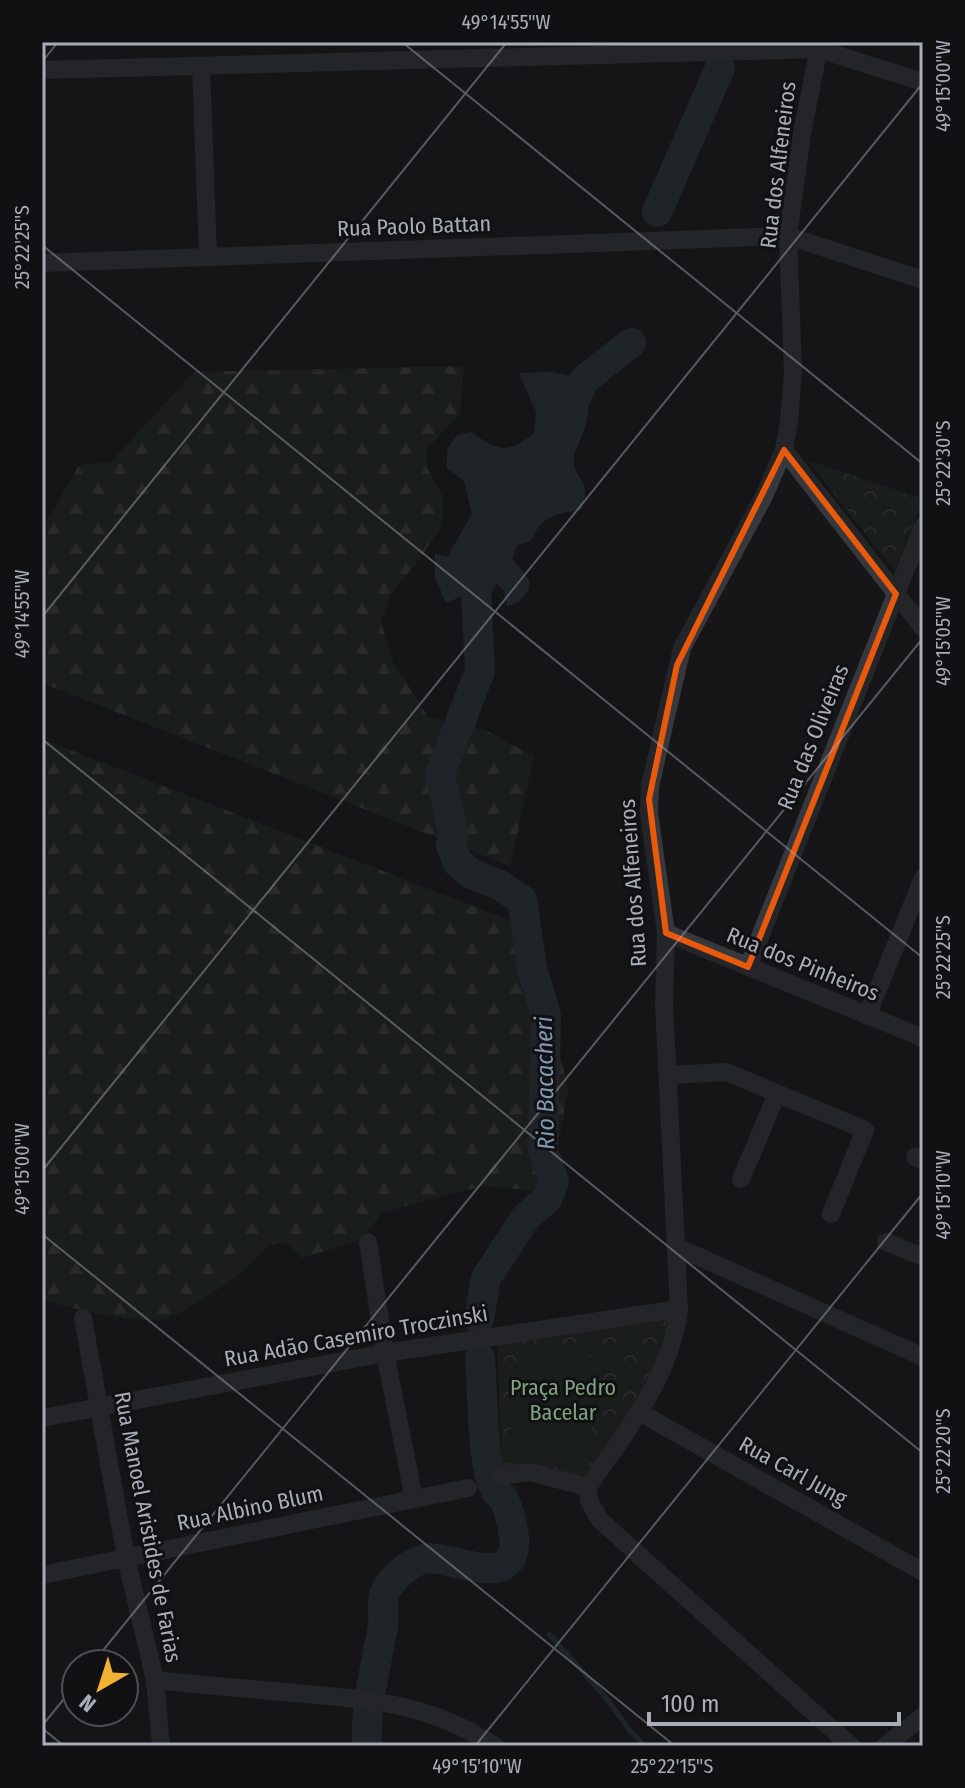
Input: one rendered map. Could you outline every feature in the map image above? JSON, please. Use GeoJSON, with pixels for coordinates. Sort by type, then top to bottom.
{"type":"FeatureCollection","features":[{"type":"Feature","properties":{"kind":"street"},"geometry":{"type":"LineString","coordinates":[[368,42],[368,61]]}},
{"type":"Feature","properties":{"kind":"street"},"geometry":{"type":"LineString","coordinates":[[42,70],[819,46],[923,82]]}},
{"type":"Feature","properties":{"kind":"street","name":"Rua dos Alfeneiros"},"geometry":{"type":"LineString","coordinates":[[588,1487],[639,1412],[668,1357],[676,1332],[679,1309],[677,1247],[664,1005],[666,933],[649,799],[677,665],[690,632],[764,496],[784,450],[793,372],[788,236],[802,133],[819,46]]}},
{"type":"Feature","properties":{"kind":"street"},"geometry":{"type":"LineString","coordinates":[[201,66],[208,257]]}},
{"type":"Feature","properties":{"kind":"street"},"geometry":{"type":"LineString","coordinates":[[788,236],[923,280]]}},
{"type":"Feature","properties":{"kind":"street","name":"Rua Paolo Battan"},"geometry":{"type":"LineString","coordinates":[[42,263],[788,236]]}},
{"type":"Feature","properties":{"kind":"street"},"geometry":{"type":"LineString","coordinates":[[784,450],[923,628]]}},
{"type":"Feature","properties":{"kind":"street","name":"Rua das Oliveiras"},"geometry":{"type":"LineString","coordinates":[[748,967],[923,526]]}},
{"type":"Feature","properties":{"kind":"street"},"geometry":{"type":"LineString","coordinates":[[867,1016],[923,878]]}},
{"type":"Feature","properties":{"kind":"street","name":"Rua dos Pinheiros"},"geometry":{"type":"LineString","coordinates":[[666,933],[923,1038]]}},
{"type":"Feature","properties":{"kind":"street"},"geometry":{"type":"LineString","coordinates":[[668,1075],[726,1072],[865,1130],[831,1214]]}},
{"type":"Feature","properties":{"kind":"street"},"geometry":{"type":"LineString","coordinates":[[741,1179],[777,1094]]}},
{"type":"Feature","properties":{"kind":"street"},"geometry":{"type":"LineString","coordinates":[[368,1242],[385,1353],[414,1499]]}},
{"type":"Feature","properties":{"kind":"street"},"geometry":{"type":"LineString","coordinates":[[886,1242],[923,1257]]}},
{"type":"Feature","properties":{"kind":"street"},"geometry":{"type":"LineString","coordinates":[[677,1247],[923,1357]]}},
{"type":"Feature","properties":{"kind":"street","name":"Rua Adão Casemiro Troczinski"},"geometry":{"type":"LineString","coordinates":[[42,1418],[385,1353],[679,1309]]}},
{"type":"Feature","properties":{"kind":"street","name":"Rua Manoel Aristides de Farias"},"geometry":{"type":"LineString","coordinates":[[83,1318],[126,1558],[155,1680],[161,1746]]}},
{"type":"Feature","properties":{"kind":"street","name":"Rua Carl Jung"},"geometry":{"type":"LineString","coordinates":[[639,1412],[923,1572]]}},
{"type":"Feature","properties":{"kind":"street"},"geometry":{"type":"LineString","coordinates":[[501,1476],[529,1472],[588,1487],[589,1501],[600,1520],[851,1746]]}},
{"type":"Feature","properties":{"kind":"street","name":"Rua Albino Blum"},"geometry":{"type":"LineString","coordinates":[[42,1575],[468,1488]]}},
{"type":"Feature","properties":{"kind":"street"},"geometry":{"type":"LineString","coordinates":[[155,1680],[380,1701],[436,1715],[463,1726],[495,1746]]}},
{"type":"Feature","properties":{"kind":"street"},"geometry":{"type":"LineString","coordinates":[[885,1746],[923,1716]]}},
{"type":"Feature","properties":{"kind":"highlighted area"},"geometry":{"type":"Polygon","coordinates":[[[784,450],[896,594],[748,967],[666,933],[649,799],[677,665],[784,450]]]}},
{"type":"Feature","properties":{"kind":"green space"},"geometry":{"type":"Polygon","coordinates":[[[464,366],[460,413],[426,450],[427,468],[442,495],[442,525],[391,594],[381,622],[393,662],[428,717],[485,730],[534,756],[510,866],[42,683],[42,530],[79,465],[111,462],[194,372],[464,366]]]}},
{"type":"Feature","properties":{"kind":"green space"},"geometry":{"type":"Polygon","coordinates":[[[807,460],[923,499],[895,571],[807,460]]]}},
{"type":"Feature","properties":{"kind":"green space"},"geometry":{"type":"Polygon","coordinates":[[[42,739],[520,924],[543,978],[568,1089],[550,1192],[482,1186],[406,1206],[381,1213],[363,1239],[302,1258],[287,1243],[267,1245],[236,1277],[169,1317],[124,1318],[42,1300],[42,739]]]}},
{"type":"Feature","properties":{"kind":"green space","name":"Praça Pedro Bacelar"},"geometry":{"type":"Polygon","coordinates":[[[670,1320],[650,1379],[586,1482],[502,1469],[497,1345],[670,1320]]]}},
{"type":"Feature","properties":{"kind":"green space"},"geometry":{"type":"Polygon","coordinates":[[[519,1349],[599,1357],[588,1470],[508,1462],[519,1349]]]}},
{"type":"Feature","properties":{"kind":"shaded area"},"geometry":{"type":"Polygon","coordinates":[[[552,372],[585,379],[587,386],[587,420],[574,458],[585,491],[581,510],[550,517],[535,532],[531,541],[517,545],[512,558],[529,580],[529,589],[518,603],[507,606],[503,590],[495,582],[446,603],[435,577],[435,554],[447,557],[472,514],[464,481],[447,468],[447,450],[457,435],[471,432],[502,448],[525,440],[534,433],[536,412],[519,373],[552,372]]]}},
{"type":"Feature","properties":{"kind":"waterway","name":"Rio Bacacheri"},"geometry":{"type":"LineString","coordinates":[[657,212],[720,68]]}},
{"type":"Feature","properties":{"kind":"waterway","name":"Rio Bacacheri"},"geometry":{"type":"LineString","coordinates":[[566,415],[585,379],[631,343]]}},
{"type":"Feature","properties":{"kind":"waterway","name":"Rio Bacacheri"},"geometry":{"type":"LineString","coordinates":[[479,1319],[486,1278],[526,1217],[547,1199],[554,1182],[543,1151],[546,1016],[532,968],[522,900],[500,885],[472,874],[458,863],[451,846],[453,832],[440,774],[480,671],[476,591],[495,554]]}},
{"type":"Feature","properties":{"kind":"waterway","name":"Rio Bacacheri"},"geometry":{"type":"LineString","coordinates":[[367,1746],[369,1701],[383,1626],[383,1599],[390,1584],[423,1559],[433,1558],[485,1568],[507,1563],[513,1553],[511,1519],[491,1479],[488,1463],[480,1358]]}},
{"type":"Feature","properties":{"kind":"waterway"},"geometry":{"type":"LineString","coordinates":[[501,1566],[506,1573]]}},
{"type":"Feature","properties":{"kind":"waterway"},"geometry":{"type":"LineString","coordinates":[[549,1634],[645,1746]]}}]}
